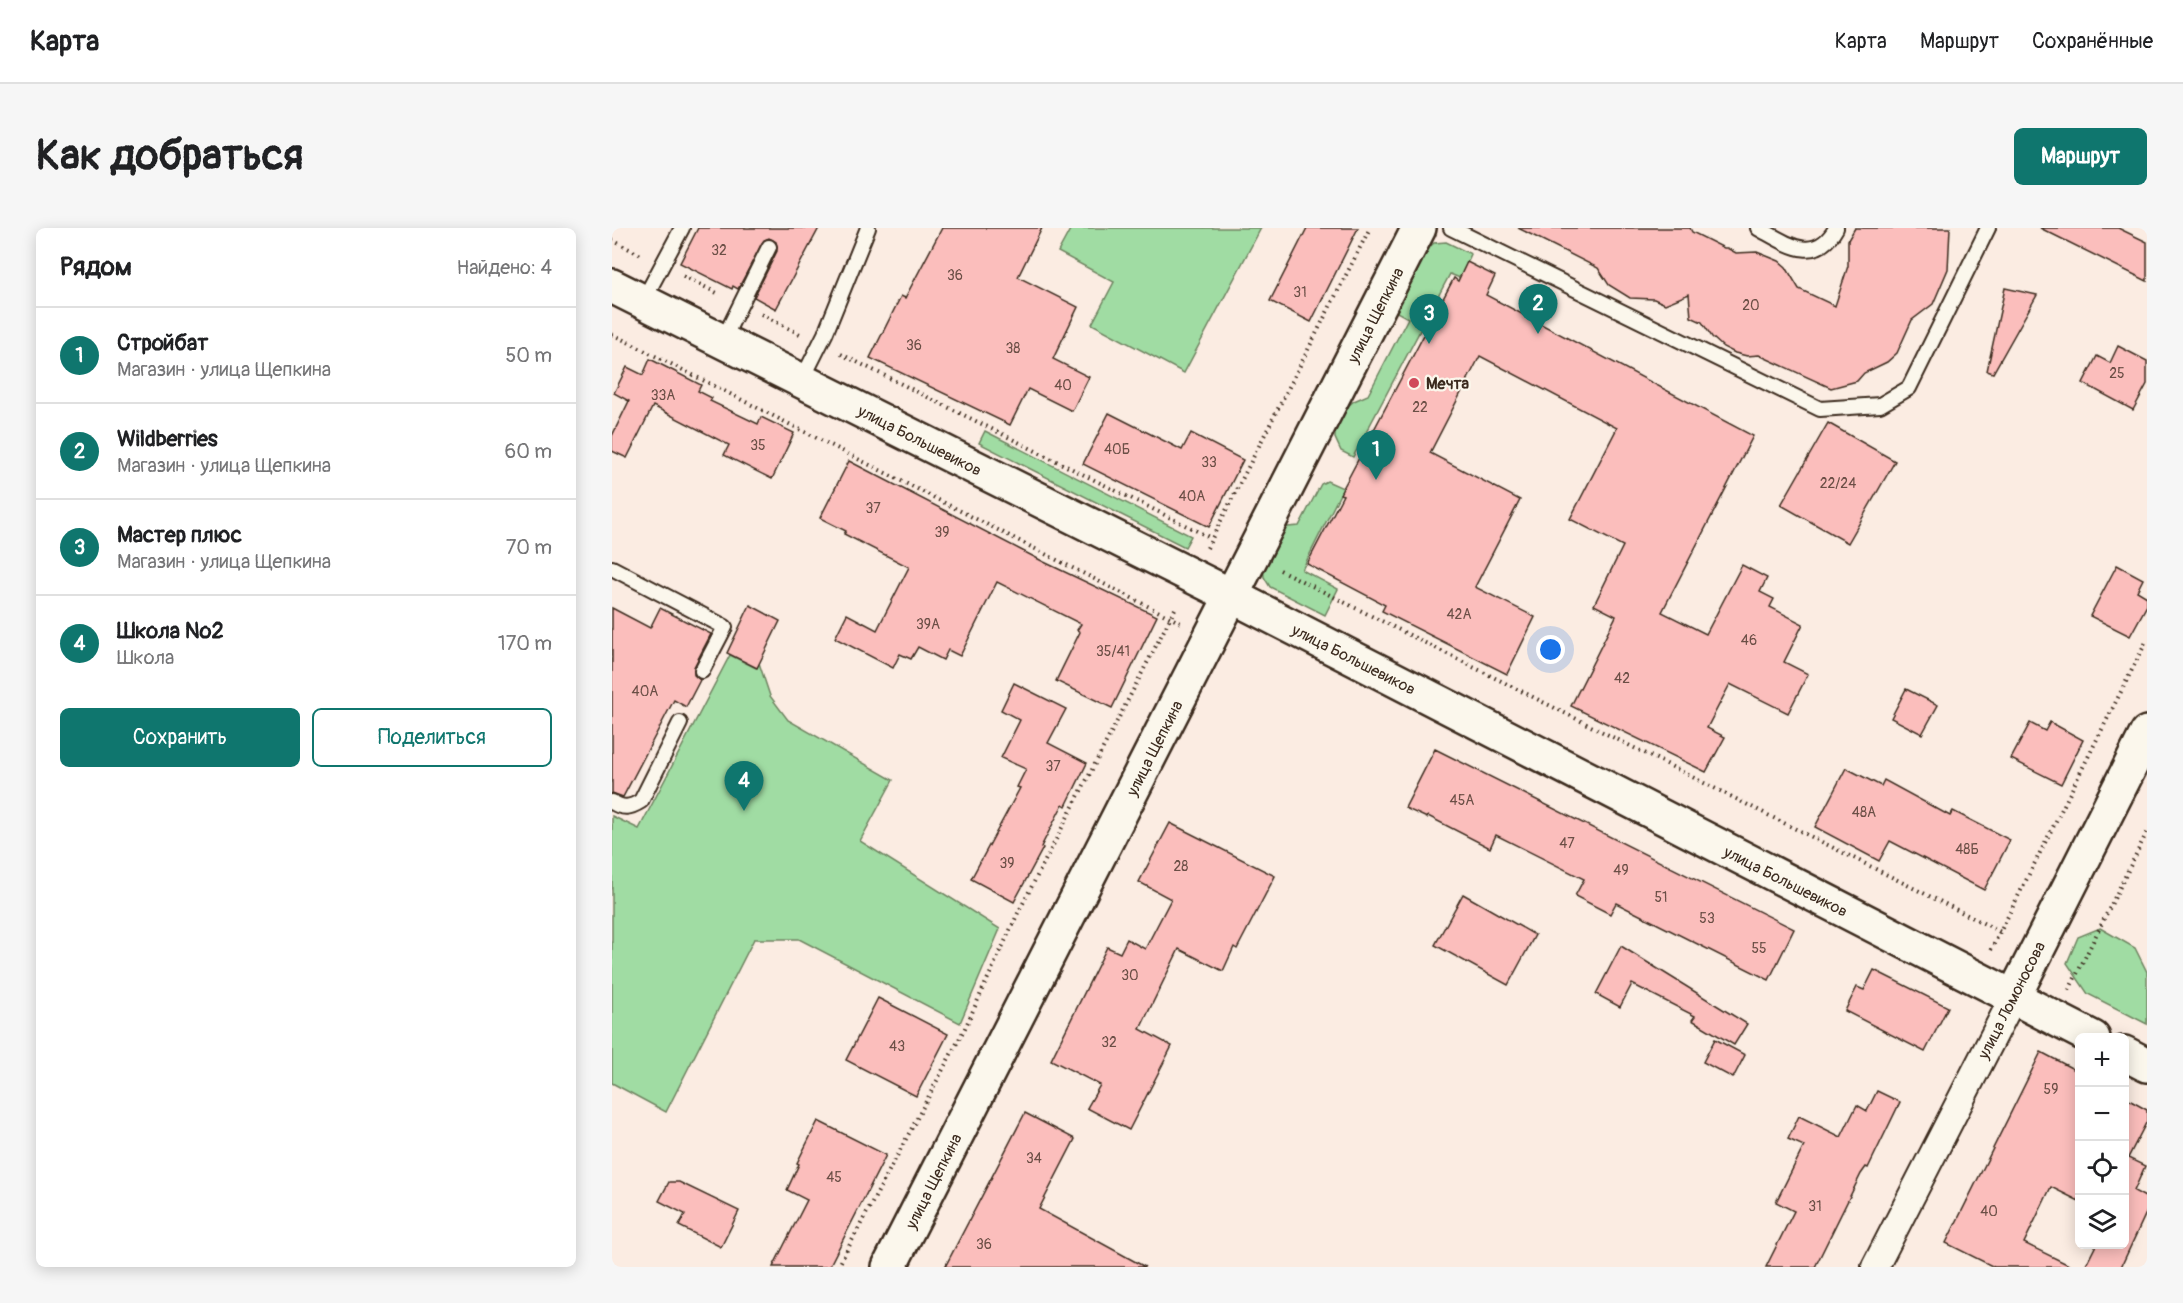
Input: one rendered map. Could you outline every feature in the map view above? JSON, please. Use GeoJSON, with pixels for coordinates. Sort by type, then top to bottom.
{"type":"FeatureCollection","features":[{"type":"Feature","properties":{"kind":"main road","name":"улица Щепкина"},"geometry":{"type":"LineString","coordinates":[[889,1267],[1419,228]]}},
{"type":"Feature","properties":{"kind":"main road","name":"улица Большевиков"},"geometry":{"type":"LineString","coordinates":[[612,286],[1232,596],[2084,1033]]}},
{"type":"Feature","properties":{"kind":"main road","name":"улица Ломоносова"},"geometry":{"type":"LineString","coordinates":[[2013,998],[2147,734]]}},
{"type":"Feature","properties":{"kind":"main road"},"geometry":{"type":"LineString","coordinates":[[2129,1056],[2147,1065]]}},
{"type":"Feature","properties":{"kind":"street","name":"улица Ломоносова"},"geometry":{"type":"LineString","coordinates":[[1875,1267],[2013,998]]}},
{"type":"Feature","properties":{"kind":"lane"},"geometry":{"type":"LineString","coordinates":[[643,301],[682,228]]}},
{"type":"Feature","properties":{"kind":"lane"},"geometry":{"type":"LineString","coordinates":[[802,380],[825,334],[868,228]]}},
{"type":"Feature","properties":{"kind":"lane"},"geometry":{"type":"LineString","coordinates":[[1451,228],[1820,409],[1880,405],[1909,388],[1988,228]]}},
{"type":"Feature","properties":{"kind":"lane"},"geometry":{"type":"LineString","coordinates":[[1758,228],[1794,247],[1814,249],[1830,239],[1836,228]]}},
{"type":"Feature","properties":{"kind":"lane"},"geometry":{"type":"LineString","coordinates":[[723,340],[769,247]]}},
{"type":"Feature","properties":{"kind":"lane"},"geometry":{"type":"LineString","coordinates":[[612,568],[725,627],[702,671]]}},
{"type":"Feature","properties":{"kind":"lane"},"geometry":{"type":"LineString","coordinates":[[612,802],[621,807],[633,807],[641,801],[680,723]]}},
{"type":"Feature","properties":{"kind":"path"},"geometry":{"type":"LineString","coordinates":[[838,1267],[964,1028],[1017,913],[1370,228]]}},
{"type":"Feature","properties":{"kind":"path"},"geometry":{"type":"LineString","coordinates":[[612,240],[644,256]]}},
{"type":"Feature","properties":{"kind":"path"},"geometry":{"type":"LineString","coordinates":[[676,272],[730,299]]}},
{"type":"Feature","properties":{"kind":"path"},"geometry":{"type":"LineString","coordinates":[[751,310],[805,336]]}},
{"type":"Feature","properties":{"kind":"path"},"geometry":{"type":"LineString","coordinates":[[612,334],[1211,637]]}},
{"type":"Feature","properties":{"kind":"path"},"geometry":{"type":"LineString","coordinates":[[837,352],[1252,556],[2001,932]]}},
{"type":"Feature","properties":{"kind":"path"},"geometry":{"type":"LineString","coordinates":[[1976,979],[2147,640]]}},
{"type":"Feature","properties":{"kind":"path"},"geometry":{"type":"LineString","coordinates":[[2055,1018],[2147,832]]}},
{"type":"Feature","properties":{"kind":"green space"},"geometry":{"type":"Polygon","coordinates":[[[1071,228],[1261,228],[1184,373],[1092,324],[1114,282],[1058,252],[1071,228]]]}},
{"type":"Feature","properties":{"kind":"green space"},"geometry":{"type":"Polygon","coordinates":[[[1446,242],[1471,254],[1460,278],[1450,274],[1353,457],[1341,451],[1335,438],[1335,425],[1343,410],[1354,401],[1368,395],[1408,318],[1393,310],[1426,250],[1434,243],[1446,242]]]}},
{"type":"Feature","properties":{"kind":"green space"},"geometry":{"type":"Polygon","coordinates":[[[985,431],[1191,536],[1185,547],[979,443],[985,431]]]}},
{"type":"Feature","properties":{"kind":"green space"},"geometry":{"type":"Polygon","coordinates":[[[1327,481],[1343,488],[1302,570],[1338,589],[1325,615],[1270,587],[1264,577],[1263,565],[1278,534],[1288,527],[1299,526],[1321,484],[1327,481]]]}},
{"type":"Feature","properties":{"kind":"green space"},"geometry":{"type":"Polygon","coordinates":[[[730,655],[756,668],[759,663],[770,696],[788,720],[893,780],[860,841],[1000,929],[960,1023],[799,939],[754,939],[666,1112],[612,1083],[612,816],[639,829],[730,655]]]}},
{"type":"Feature","properties":{"kind":"green space"},"geometry":{"type":"Polygon","coordinates":[[[2100,928],[2135,948],[2147,972],[2147,1024],[2088,994],[2067,963],[2078,937],[2100,928]]]}},
{"type":"Feature","properties":{"kind":"building"},"geometry":{"type":"Polygon","coordinates":[[[698,228],[819,228],[776,309],[754,297],[777,251],[776,242],[769,238],[764,240],[738,289],[733,286],[732,289],[680,263],[698,228]]]}},
{"type":"Feature","properties":{"kind":"building"},"geometry":{"type":"Polygon","coordinates":[[[942,228],[1042,228],[1018,277],[1078,307],[1053,359],[1089,377],[1072,411],[1028,389],[1010,425],[870,358],[901,296],[905,298],[942,228]]]}},
{"type":"Feature","properties":{"kind":"building"},"geometry":{"type":"Polygon","coordinates":[[[1307,228],[1358,228],[1311,322],[1270,301],[1307,228]]]}},
{"type":"Feature","properties":{"kind":"building"},"geometry":{"type":"Polygon","coordinates":[[[1518,228],[1690,228],[1692,232],[1736,253],[1757,252],[1779,261],[1786,267],[1799,289],[1835,306],[1848,266],[1848,240],[1855,228],[1950,228],[1948,269],[1933,304],[1912,320],[1897,353],[1887,362],[1864,373],[1857,381],[1831,388],[1759,355],[1747,356],[1723,347],[1712,337],[1702,322],[1691,317],[1689,294],[1665,304],[1654,299],[1630,298],[1609,285],[1598,268],[1518,228]]]}},
{"type":"Feature","properties":{"kind":"building"},"geometry":{"type":"Polygon","coordinates":[[[2040,228],[2118,228],[2147,242],[2147,281],[2040,228]]]}},
{"type":"Feature","properties":{"kind":"building"},"geometry":{"type":"Polygon","coordinates":[[[1467,262],[1495,276],[1486,295],[1753,436],[1662,612],[1706,634],[1742,565],[1767,578],[1760,592],[1774,599],[1770,607],[1803,624],[1784,662],[1808,674],[1788,713],[1730,684],[1707,728],[1725,737],[1706,772],[1571,706],[1616,616],[1594,605],[1623,546],[1570,519],[1617,428],[1480,356],[1430,453],[1520,500],[1475,587],[1535,617],[1507,674],[1382,611],[1385,605],[1307,564],[1343,495],[1340,494],[1454,278],[1458,281],[1467,262]]]}},
{"type":"Feature","properties":{"kind":"building"},"geometry":{"type":"Polygon","coordinates":[[[2005,288],[2037,295],[1993,373],[1987,371],[2005,288]]]}},
{"type":"Feature","properties":{"kind":"building"},"geometry":{"type":"Polygon","coordinates":[[[2118,346],[2147,361],[2147,384],[2133,410],[2083,383],[2097,356],[2110,363],[2118,346]]]}},
{"type":"Feature","properties":{"kind":"building"},"geometry":{"type":"Polygon","coordinates":[[[650,359],[701,385],[698,391],[712,398],[710,401],[758,424],[761,417],[794,433],[772,479],[724,455],[729,445],[653,406],[627,458],[612,451],[612,436],[629,401],[614,393],[627,367],[643,375],[650,359]]]}},
{"type":"Feature","properties":{"kind":"building"},"geometry":{"type":"Polygon","coordinates":[[[1109,413],[1182,450],[1191,433],[1243,460],[1209,527],[1083,464],[1109,413]]]}},
{"type":"Feature","properties":{"kind":"building"},"geometry":{"type":"Polygon","coordinates":[[[1828,423],[1895,461],[1848,543],[1781,505],[1828,423]]]}},
{"type":"Feature","properties":{"kind":"building"},"geometry":{"type":"Polygon","coordinates":[[[849,461],[1044,562],[1157,616],[1112,708],[1056,681],[1080,632],[1077,630],[1081,624],[997,582],[960,656],[948,650],[943,660],[918,647],[911,659],[900,654],[893,668],[835,638],[847,614],[877,630],[909,567],[844,534],[846,531],[820,518],[849,461]]]}},
{"type":"Feature","properties":{"kind":"building"},"geometry":{"type":"Polygon","coordinates":[[[2117,565],[2143,579],[2137,591],[2147,597],[2147,605],[2130,636],[2090,616],[2117,565]]]}},
{"type":"Feature","properties":{"kind":"building"},"geometry":{"type":"Polygon","coordinates":[[[750,605],[780,621],[757,668],[727,653],[750,605]]]}},
{"type":"Feature","properties":{"kind":"building"},"geometry":{"type":"Polygon","coordinates":[[[612,608],[650,628],[660,608],[711,634],[694,667],[694,675],[700,680],[686,707],[674,700],[623,797],[612,793],[612,608]]]}},
{"type":"Feature","properties":{"kind":"building"},"geometry":{"type":"Polygon","coordinates":[[[1014,683],[1066,709],[1048,743],[1087,763],[1066,806],[1063,804],[1014,902],[971,879],[1020,788],[1017,787],[1026,769],[1001,758],[1020,720],[1001,710],[1014,683]]]}},
{"type":"Feature","properties":{"kind":"building"},"geometry":{"type":"Polygon","coordinates":[[[1906,689],[1938,705],[1922,734],[1891,718],[1906,689]]]}},
{"type":"Feature","properties":{"kind":"building"},"geometry":{"type":"Polygon","coordinates":[[[2050,722],[2083,740],[2061,784],[2011,759],[2030,723],[2045,731],[2050,722]]]}},
{"type":"Feature","properties":{"kind":"building"},"geometry":{"type":"Polygon","coordinates":[[[1435,749],[1794,929],[1769,980],[1616,903],[1610,914],[1575,896],[1584,879],[1496,835],[1490,848],[1428,816],[1427,818],[1405,808],[1435,749]]]}},
{"type":"Feature","properties":{"kind":"building"},"geometry":{"type":"Polygon","coordinates":[[[1846,768],[1881,786],[1884,780],[1950,816],[1953,811],[2010,840],[1984,890],[1890,841],[1879,861],[1815,827],[1846,768]]]}},
{"type":"Feature","properties":{"kind":"building"},"geometry":{"type":"Polygon","coordinates":[[[1170,823],[1275,876],[1237,949],[1234,947],[1223,971],[1179,949],[1140,1029],[1172,1046],[1129,1130],[1087,1108],[1100,1085],[1051,1060],[1107,947],[1120,953],[1127,939],[1145,949],[1171,899],[1139,882],[1170,823]]]}},
{"type":"Feature","properties":{"kind":"building"},"geometry":{"type":"Polygon","coordinates":[[[1463,894],[1535,935],[1508,985],[1435,945],[1463,894]]]}},
{"type":"Feature","properties":{"kind":"building"},"geometry":{"type":"Polygon","coordinates":[[[1621,946],[1747,1024],[1734,1045],[1692,1020],[1695,1016],[1632,984],[1620,1007],[1596,994],[1621,946]]]}},
{"type":"Feature","properties":{"kind":"building"},"geometry":{"type":"Polygon","coordinates":[[[1874,970],[1948,1007],[1925,1052],[1845,1011],[1857,987],[1864,990],[1874,970]]]}},
{"type":"Feature","properties":{"kind":"building"},"geometry":{"type":"Polygon","coordinates":[[[878,998],[948,1034],[916,1096],[846,1060],[878,998]]]}},
{"type":"Feature","properties":{"kind":"building"},"geometry":{"type":"Polygon","coordinates":[[[1715,1039],[1745,1055],[1733,1078],[1703,1062],[1715,1039]]]}},
{"type":"Feature","properties":{"kind":"building"},"geometry":{"type":"Polygon","coordinates":[[[2041,1052],[2075,1070],[2075,1199],[2051,1187],[2024,1243],[2073,1267],[1994,1267],[1946,1243],[2041,1052]]]}},
{"type":"Feature","properties":{"kind":"building"},"geometry":{"type":"Polygon","coordinates":[[[1877,1091],[1900,1102],[1815,1267],[1766,1267],[1794,1211],[1776,1202],[1804,1146],[1788,1139],[1799,1116],[1841,1137],[1857,1105],[1867,1111],[1877,1091]]]}},
{"type":"Feature","properties":{"kind":"building"},"geometry":{"type":"Polygon","coordinates":[[[2129,1100],[2147,1110],[2147,1121],[2129,1156],[2129,1100]]]}},
{"type":"Feature","properties":{"kind":"building"},"geometry":{"type":"Polygon","coordinates":[[[1025,1113],[1075,1139],[1039,1209],[1145,1267],[945,1267],[1025,1113]]]}},
{"type":"Feature","properties":{"kind":"building"},"geometry":{"type":"Polygon","coordinates":[[[818,1121],[886,1155],[829,1267],[773,1267],[807,1200],[787,1190],[799,1164],[797,1163],[818,1121]]]}},
{"type":"Feature","properties":{"kind":"building"},"geometry":{"type":"Polygon","coordinates":[[[2129,1158],[2145,1166],[2134,1191],[2147,1198],[2147,1211],[2121,1267],[2085,1267],[2094,1249],[2129,1249],[2129,1158]]]}},
{"type":"Feature","properties":{"kind":"building"},"geometry":{"type":"Polygon","coordinates":[[[669,1182],[679,1182],[739,1211],[721,1247],[679,1226],[685,1214],[659,1201],[669,1182]]]}},
{"type":"Feature","properties":{"kind":"place","name":"Wildberries"},"geometry":{"type":"Point","coordinates":[1538,334]}},
{"type":"Feature","properties":{"kind":"place","name":"Мастер плюс"},"geometry":{"type":"Point","coordinates":[1429,344]}},
{"type":"Feature","properties":{"kind":"place","name":"Мечта"},"geometry":{"type":"Point","coordinates":[1414,383]}},
{"type":"Feature","properties":{"kind":"place","name":"Стройбат"},"geometry":{"type":"Point","coordinates":[1376,480]}},
{"type":"Feature","properties":{"kind":"place","name":"Школа №2"},"geometry":{"type":"Point","coordinates":[744,811]}}]}
